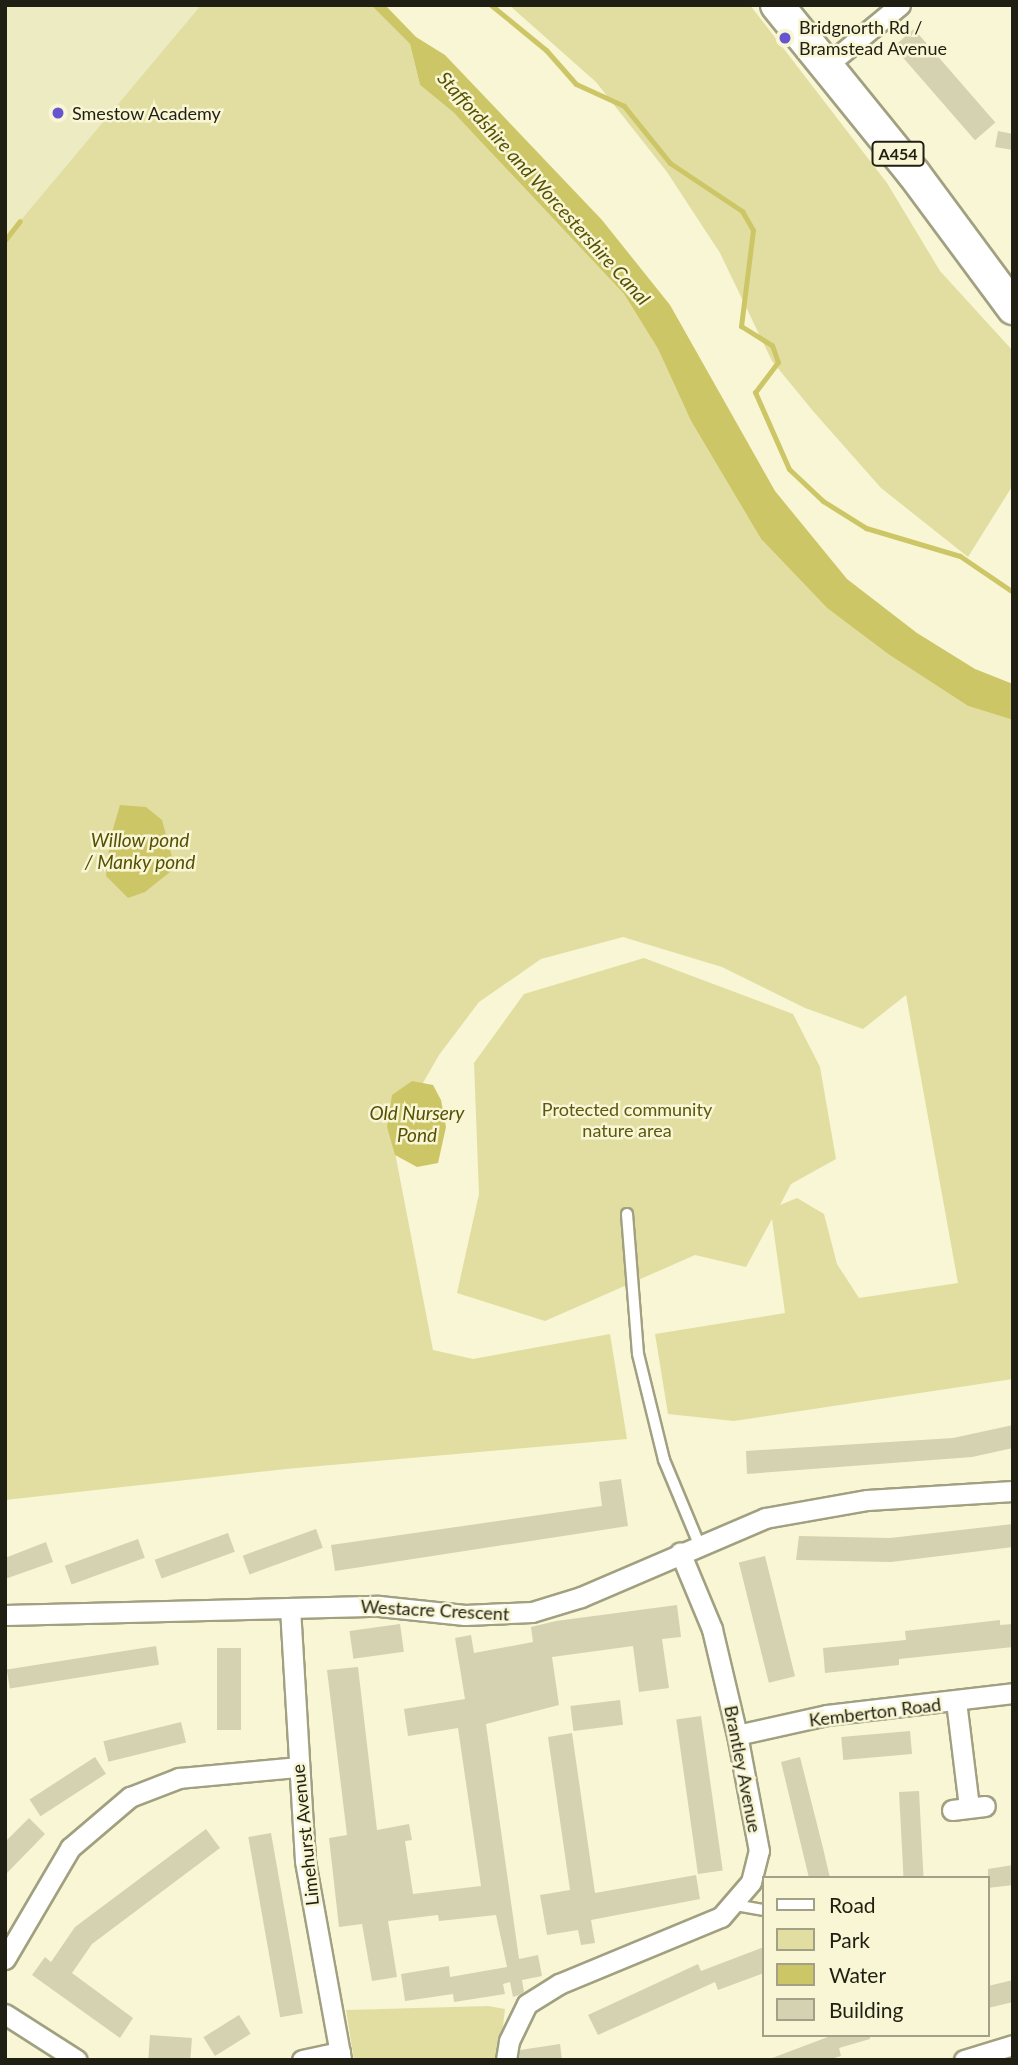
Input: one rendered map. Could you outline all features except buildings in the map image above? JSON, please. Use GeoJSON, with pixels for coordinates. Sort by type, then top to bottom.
{"type":"FeatureCollection","features":[{"type":"Feature","properties":{"kind":"highway","name":"A454"},"geometry":{"type":"LineString","coordinates":[[777,5],[914,174],[1013,308]]}},
{"type":"Feature","properties":{"kind":"street"},"geometry":{"type":"LineString","coordinates":[[826,66],[900,5]]}},
{"type":"Feature","properties":{"kind":"street","name":"Westacre Crescent"},"geometry":{"type":"LineString","coordinates":[[5,1615],[379,1606],[497,1616],[532,1612],[580,1597],[680,1552],[765,1518],[867,1500],[1013,1491]]}},
{"type":"Feature","properties":{"kind":"street","name":"Brantley Avenue"},"geometry":{"type":"LineString","coordinates":[[506,2060],[509,2041],[527,2004],[559,1983],[721,1917],[735,1905],[751,1882],[759,1851],[737,1735],[712,1629],[680,1552]]}},
{"type":"Feature","properties":{"kind":"street","name":"Limehurst Avenue"},"geometry":{"type":"LineString","coordinates":[[290,1608],[304,1861],[340,2056]]}},
{"type":"Feature","properties":{"kind":"street","name":"Kemberton Road"},"geometry":{"type":"LineString","coordinates":[[737,1735],[827,1715],[1013,1693]]}},
{"type":"Feature","properties":{"kind":"street"},"geometry":{"type":"LineString","coordinates":[[956,1701],[968,1808]]}},
{"type":"Feature","properties":{"kind":"street"},"geometry":{"type":"LineString","coordinates":[[5,1959],[70,1848],[121,1803],[178,1778],[297,1767]]}},
{"type":"Feature","properties":{"kind":"street"},"geometry":{"type":"LineString","coordinates":[[5,2014],[77,2060]]}},
{"type":"Feature","properties":{"kind":"street"},"geometry":{"type":"LineString","coordinates":[[964,2060],[1013,2045]]}},
{"type":"Feature","properties":{"kind":"street"},"geometry":{"type":"LineString","coordinates":[[302,2060],[340,2056]]}},
{"type":"Feature","properties":{"kind":"lane"},"geometry":{"type":"LineString","coordinates":[[627,1213],[638,1354],[664,1460],[699,1544]]}},
{"type":"Feature","properties":{"kind":"lane"},"geometry":{"type":"LineString","coordinates":[[735,1905],[762,1910]]}},
{"type":"Feature","properties":{"kind":"shaded area","name":"Smestow Academy"},"geometry":{"type":"Polygon","coordinates":[[[5,5],[201,5],[20,221],[5,245],[5,5]]]}},
{"type":"Feature","properties":{"kind":"green space","name":"Protected community nature area"},"geometry":{"type":"Polygon","coordinates":[[[201,5],[371,5],[410,44],[420,85],[453,112],[624,294],[658,349],[691,421],[761,539],[827,608],[888,654],[968,706],[1013,720],[1013,1379],[734,1421],[668,1414],[655,1334],[785,1313],[772,1219],[746,1267],[695,1255],[545,1321],[457,1293],[479,1194],[474,1063],[524,994],[644,958],[793,1014],[820,1067],[836,1159],[791,1184],[780,1205],[797,1198],[824,1214],[837,1264],[859,1298],[958,1283],[906,995],[863,1029],[805,1008],[722,967],[623,937],[541,959],[479,1002],[439,1055],[392,1137],[433,1350],[473,1359],[610,1334],[627,1439],[286,1469],[5,1500],[5,245],[20,221],[201,5]]]}},
{"type":"Feature","properties":{"kind":"green space"},"geometry":{"type":"Polygon","coordinates":[[[509,5],[750,5],[887,183],[940,271],[1013,351],[1013,485],[968,557],[881,488],[813,411],[772,361],[720,253],[667,172],[596,82],[509,5]]]}},
{"type":"Feature","properties":{"kind":"green space"},"geometry":{"type":"Polygon","coordinates":[[[488,2006],[505,2009],[499,2060],[354,2060],[346,2010],[488,2006]]]}},
{"type":"Feature","properties":{"kind":"water","name":"Staffordshire and Worcestershire Canal"},"geometry":{"type":"Polygon","coordinates":[[[371,5],[385,5],[416,37],[445,55],[602,220],[670,305],[775,491],[847,579],[917,633],[975,669],[1013,684],[1013,720],[968,706],[888,654],[827,608],[761,539],[691,421],[658,349],[624,294],[453,112],[420,85],[410,44],[371,5]]]}},
{"type":"Feature","properties":{"kind":"water","name":"Willow pond / Manky pond"},"geometry":{"type":"Polygon","coordinates":[[[120,805],[146,807],[162,820],[175,868],[145,892],[128,898],[106,876],[110,839],[120,805]]]}},
{"type":"Feature","properties":{"kind":"water","name":"Old Nursery Pond"},"geometry":{"type":"Polygon","coordinates":[[[412,1081],[433,1085],[441,1100],[446,1127],[438,1163],[417,1167],[395,1155],[387,1127],[392,1095],[412,1081]]]}},
{"type":"Feature","properties":{"kind":"waterway"},"geometry":{"type":"LineString","coordinates":[[491,5],[546,50],[576,84],[624,106],[670,163],[742,211],[753,230],[741,326],[772,345],[778,362],[755,392],[789,469],[823,501],[866,528],[960,556],[1013,592]]}},
{"type":"Feature","properties":{"kind":"waterway"},"geometry":{"type":"LineString","coordinates":[[5,240],[20,221]]}},
{"type":"Feature","properties":{"kind":"place","name":"Bridgnorth Rd / Bramstead Avenue"},"geometry":{"type":"Point","coordinates":[785,38]}},
{"type":"Feature","properties":{"kind":"place","name":"Smestow Academy"},"geometry":{"type":"Point","coordinates":[58,113]}}]}
